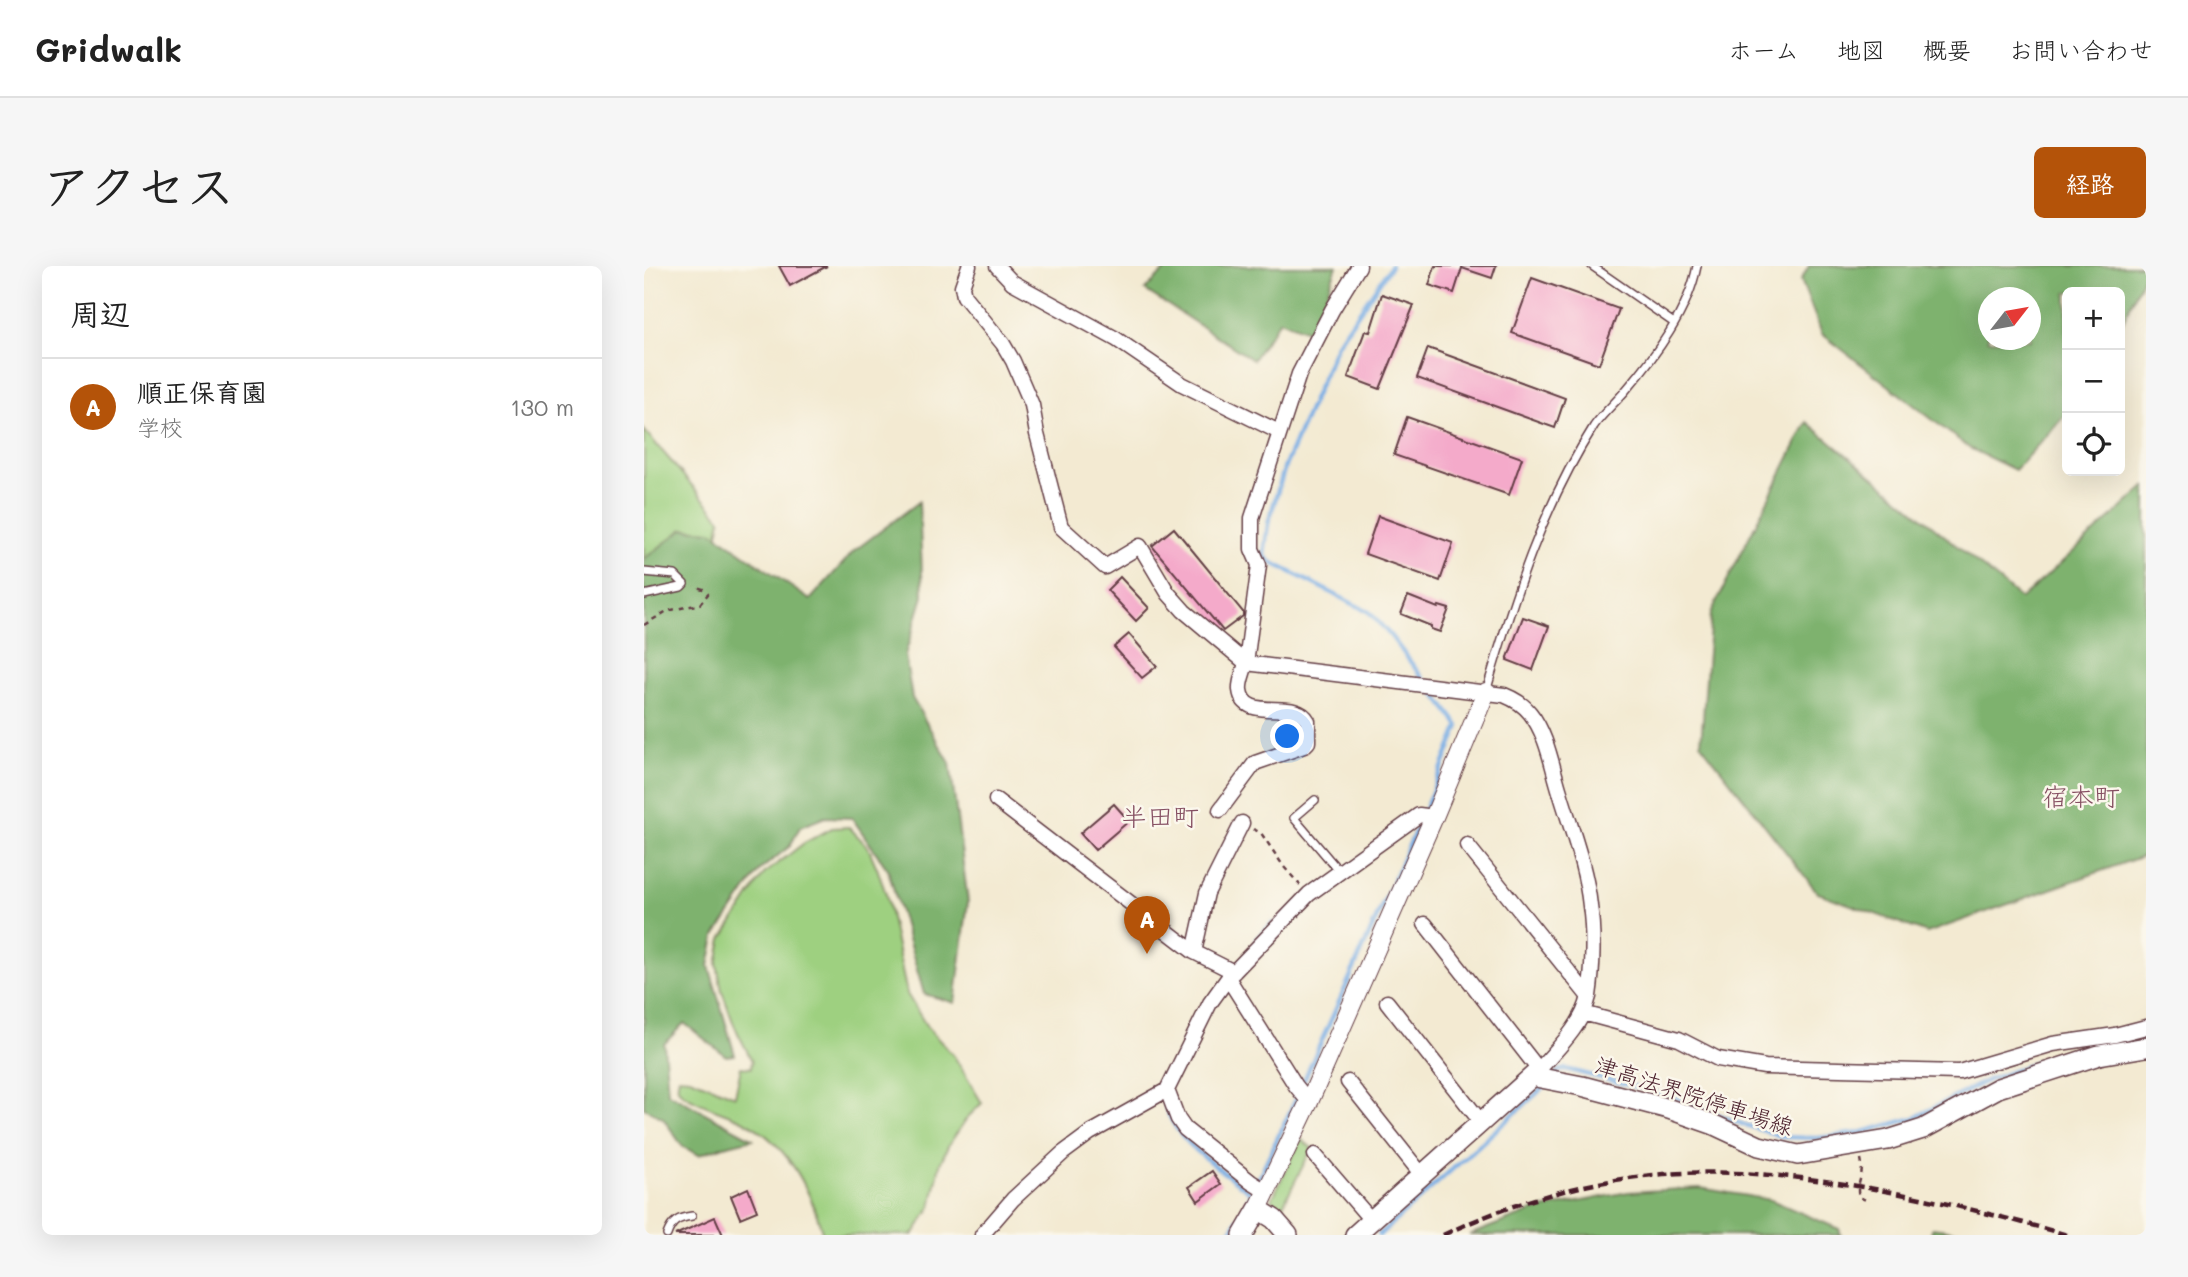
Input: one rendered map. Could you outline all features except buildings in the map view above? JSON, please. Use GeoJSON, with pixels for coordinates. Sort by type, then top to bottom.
{"type":"FeatureCollection","features":[{"type":"Feature","properties":{"kind":"main road","name":"津高法界院停車場線"},"geometry":{"type":"LineString","coordinates":[[1543,1076],[1669,1109],[1712,1124],[1759,1146],[1798,1155],[1888,1140],[1923,1129],[1994,1079],[2099,1055],[2127,1043]]}},
{"type":"Feature","properties":{"kind":"main road"},"geometry":{"type":"LineString","coordinates":[[1355,1235],[1481,1122],[1543,1076]]}},
{"type":"Feature","properties":{"kind":"main road"},"geometry":{"type":"LineString","coordinates":[[1243,1235],[1258,1209],[1273,1219],[1288,1235]]}},
{"type":"Feature","properties":{"kind":"street"},"geometry":{"type":"LineString","coordinates":[[969,266],[962,286],[964,296],[1003,344],[1032,405],[1061,527],[1105,567],[1140,546],[1168,593],[1184,611],[1246,663],[1486,692],[1514,699],[1529,712],[1544,743],[1584,873],[1591,906],[1589,997],[1583,1013],[1543,1076],[1425,924]]}},
{"type":"Feature","properties":{"kind":"street"},"geometry":{"type":"LineString","coordinates":[[997,266],[1012,282],[1116,339],[1182,384],[1279,432]]}},
{"type":"Feature","properties":{"kind":"street"},"geometry":{"type":"LineString","coordinates":[[1220,810],[1255,763],[1298,750],[1308,742],[1308,721],[1303,714],[1250,706],[1243,701],[1240,688],[1246,663],[1259,565],[1252,549],[1252,518],[1299,374],[1332,310],[1359,266]]}},
{"type":"Feature","properties":{"kind":"street"},"geometry":{"type":"LineString","coordinates":[[1258,1209],[1259,1187],[1486,692]]}},
{"type":"Feature","properties":{"kind":"street"},"geometry":{"type":"LineString","coordinates":[[996,800],[1194,952],[1230,972],[1303,1094]]}},
{"type":"Feature","properties":{"kind":"street"},"geometry":{"type":"LineString","coordinates":[[982,1235],[1013,1199],[1063,1153],[1090,1133],[1164,1092],[1210,1003],[1230,972],[1296,906],[1337,868],[1427,816]]}},
{"type":"Feature","properties":{"kind":"street"},"geometry":{"type":"LineString","coordinates":[[1194,952],[1207,893],[1241,823]]}},
{"type":"Feature","properties":{"kind":"street"},"geometry":{"type":"LineString","coordinates":[[1467,845],[1589,997]]}},
{"type":"Feature","properties":{"kind":"street"},"geometry":{"type":"LineString","coordinates":[[1387,1002],[1481,1122]]}},
{"type":"Feature","properties":{"kind":"street"},"geometry":{"type":"LineString","coordinates":[[1583,1013],[1679,1039],[1718,1059],[1765,1067],[1959,1072],[2043,1047],[2127,1043],[2146,1027]]}},
{"type":"Feature","properties":{"kind":"street"},"geometry":{"type":"LineString","coordinates":[[1959,1072],[1964,1080],[1994,1079],[2043,1047]]}},
{"type":"Feature","properties":{"kind":"street"},"geometry":{"type":"LineString","coordinates":[[1348,1082],[1422,1175]]}},
{"type":"Feature","properties":{"kind":"street"},"geometry":{"type":"LineString","coordinates":[[1164,1092],[1185,1129],[1259,1187]]}},
{"type":"Feature","properties":{"kind":"street"},"geometry":{"type":"LineString","coordinates":[[1315,1155],[1371,1220]]}},
{"type":"Feature","properties":{"kind":"lane"},"geometry":{"type":"LineString","coordinates":[[1592,266],[1674,323]]}},
{"type":"Feature","properties":{"kind":"lane"},"geometry":{"type":"LineString","coordinates":[[1486,692],[1523,574],[1549,508],[1596,423],[1655,353],[1674,323],[1697,266]]}},
{"type":"Feature","properties":{"kind":"lane"},"geometry":{"type":"LineString","coordinates":[[644,572],[675,576],[684,584],[644,595]]}},
{"type":"Feature","properties":{"kind":"lane"},"geometry":{"type":"LineString","coordinates":[[1315,800],[1294,818],[1337,868]]}},
{"type":"Feature","properties":{"kind":"lane"},"geometry":{"type":"LineString","coordinates":[[667,1235],[670,1226],[678,1218],[692,1216]]}},
{"type":"Feature","properties":{"kind":"path"},"geometry":{"type":"LineString","coordinates":[[644,625],[667,611],[700,604],[706,600],[708,594],[704,589],[684,584]]}},
{"type":"Feature","properties":{"kind":"path"},"geometry":{"type":"LineString","coordinates":[[1241,823],[1261,832],[1284,867],[1303,888]]}},
{"type":"Feature","properties":{"kind":"path"},"geometry":{"type":"LineString","coordinates":[[1858,1146],[1863,1171],[1857,1193],[1866,1200]]}},
{"type":"Feature","properties":{"kind":"green space"},"geometry":{"type":"Polygon","coordinates":[[[1169,266],[1337,266],[1312,333],[1280,320],[1253,360],[1145,290],[1169,266]]]}},
{"type":"Feature","properties":{"kind":"green space"},"geometry":{"type":"Polygon","coordinates":[[[1809,266],[2146,266],[2125,317],[2125,287],[2062,287],[2062,418],[2015,470],[1969,448],[1822,334],[1801,280],[1809,266]]]}},
{"type":"Feature","properties":{"kind":"green space"},"geometry":{"type":"Polygon","coordinates":[[[1807,422],[2021,599],[2146,486],[2146,855],[1927,933],[1818,893],[1701,744],[1711,613],[1807,422]]]}},
{"type":"Feature","properties":{"kind":"green space"},"geometry":{"type":"Polygon","coordinates":[[[644,430],[721,519],[708,585],[644,630],[644,430]]]}},
{"type":"Feature","properties":{"kind":"green space"},"geometry":{"type":"Polygon","coordinates":[[[919,502],[923,596],[905,655],[912,698],[950,763],[968,902],[955,1003],[924,994],[888,870],[852,818],[825,817],[800,827],[790,846],[760,870],[715,936],[709,966],[735,1055],[726,1056],[684,1023],[664,1044],[668,1093],[753,1139],[699,1155],[683,1147],[663,1118],[644,1108],[644,559],[683,529],[711,531],[810,600],[854,551],[919,502]]]}},
{"type":"Feature","properties":{"kind":"green space"},"geometry":{"type":"Polygon","coordinates":[[[849,827],[868,847],[877,868],[886,894],[907,994],[927,1027],[954,1056],[982,1103],[967,1118],[948,1146],[940,1164],[931,1207],[913,1235],[823,1235],[812,1202],[796,1170],[774,1143],[746,1122],[689,1098],[678,1088],[679,1077],[690,1078],[735,1096],[741,1067],[751,1068],[752,1061],[734,1025],[722,991],[717,964],[722,939],[764,874],[804,843],[832,828],[849,827]]]}},
{"type":"Feature","properties":{"kind":"green space"},"geometry":{"type":"Polygon","coordinates":[[[1301,1139],[1312,1148],[1281,1209],[1272,1199],[1301,1139]]]}},
{"type":"Feature","properties":{"kind":"green space"},"geometry":{"type":"Polygon","coordinates":[[[1700,1188],[1771,1200],[1839,1229],[1841,1235],[1469,1235],[1532,1211],[1628,1192],[1700,1188]]]}},
{"type":"Feature","properties":{"kind":"green space"},"geometry":{"type":"Polygon","coordinates":[[[1932,1228],[1982,1235],[1931,1235],[1932,1228]]]}},
{"type":"Feature","properties":{"kind":"waterway"},"geometry":{"type":"LineString","coordinates":[[1391,266],[1337,344],[1285,466],[1268,524],[1264,555],[1269,561],[1369,612],[1424,680]]}},
{"type":"Feature","properties":{"kind":"waterway"},"geometry":{"type":"LineString","coordinates":[[1424,812],[1459,726],[1432,690]]}},
{"type":"Feature","properties":{"kind":"waterway"},"geometry":{"type":"LineString","coordinates":[[1301,1087],[1420,821]]}},
{"type":"Feature","properties":{"kind":"waterway"},"geometry":{"type":"LineString","coordinates":[[1256,939],[1272,923]]}},
{"type":"Feature","properties":{"kind":"waterway"},"geometry":{"type":"LineString","coordinates":[[2112,1043],[2146,1037]]}},
{"type":"Feature","properties":{"kind":"waterway"},"geometry":{"type":"LineString","coordinates":[[1554,1076],[1566,1069],[1672,1096],[1742,1124],[1784,1137],[1817,1138],[1859,1133],[1914,1118],[1988,1080],[2035,1063],[2090,1048]]}},
{"type":"Feature","properties":{"kind":"waterway"},"geometry":{"type":"LineString","coordinates":[[1379,1235],[1546,1085]]}},
{"type":"Feature","properties":{"kind":"waterway"},"geometry":{"type":"LineString","coordinates":[[1228,1235],[1241,1215],[1298,1095]]}},
{"type":"Feature","properties":{"kind":"waterway"},"geometry":{"type":"LineString","coordinates":[[1164,1100],[1169,1115],[1187,1141],[1251,1193]]}},
{"type":"Feature","properties":{"kind":"railway"},"geometry":{"type":"LineString","coordinates":[[1443,1235],[1513,1206],[1561,1192],[1636,1177],[1688,1173],[1742,1173],[1853,1185],[1964,1208],[2067,1235]]}},
{"type":"Feature","properties":{"kind":"place","name":"順正保育園"},"geometry":{"type":"Point","coordinates":[1147,954]}},
{"type":"Feature","properties":{"kind":"district","name":"宿本町"},"geometry":{"type":"Point","coordinates":[2081,797]}},
{"type":"Feature","properties":{"kind":"district","name":"半田町"},"geometry":{"type":"Point","coordinates":[1160,817]}}]}
